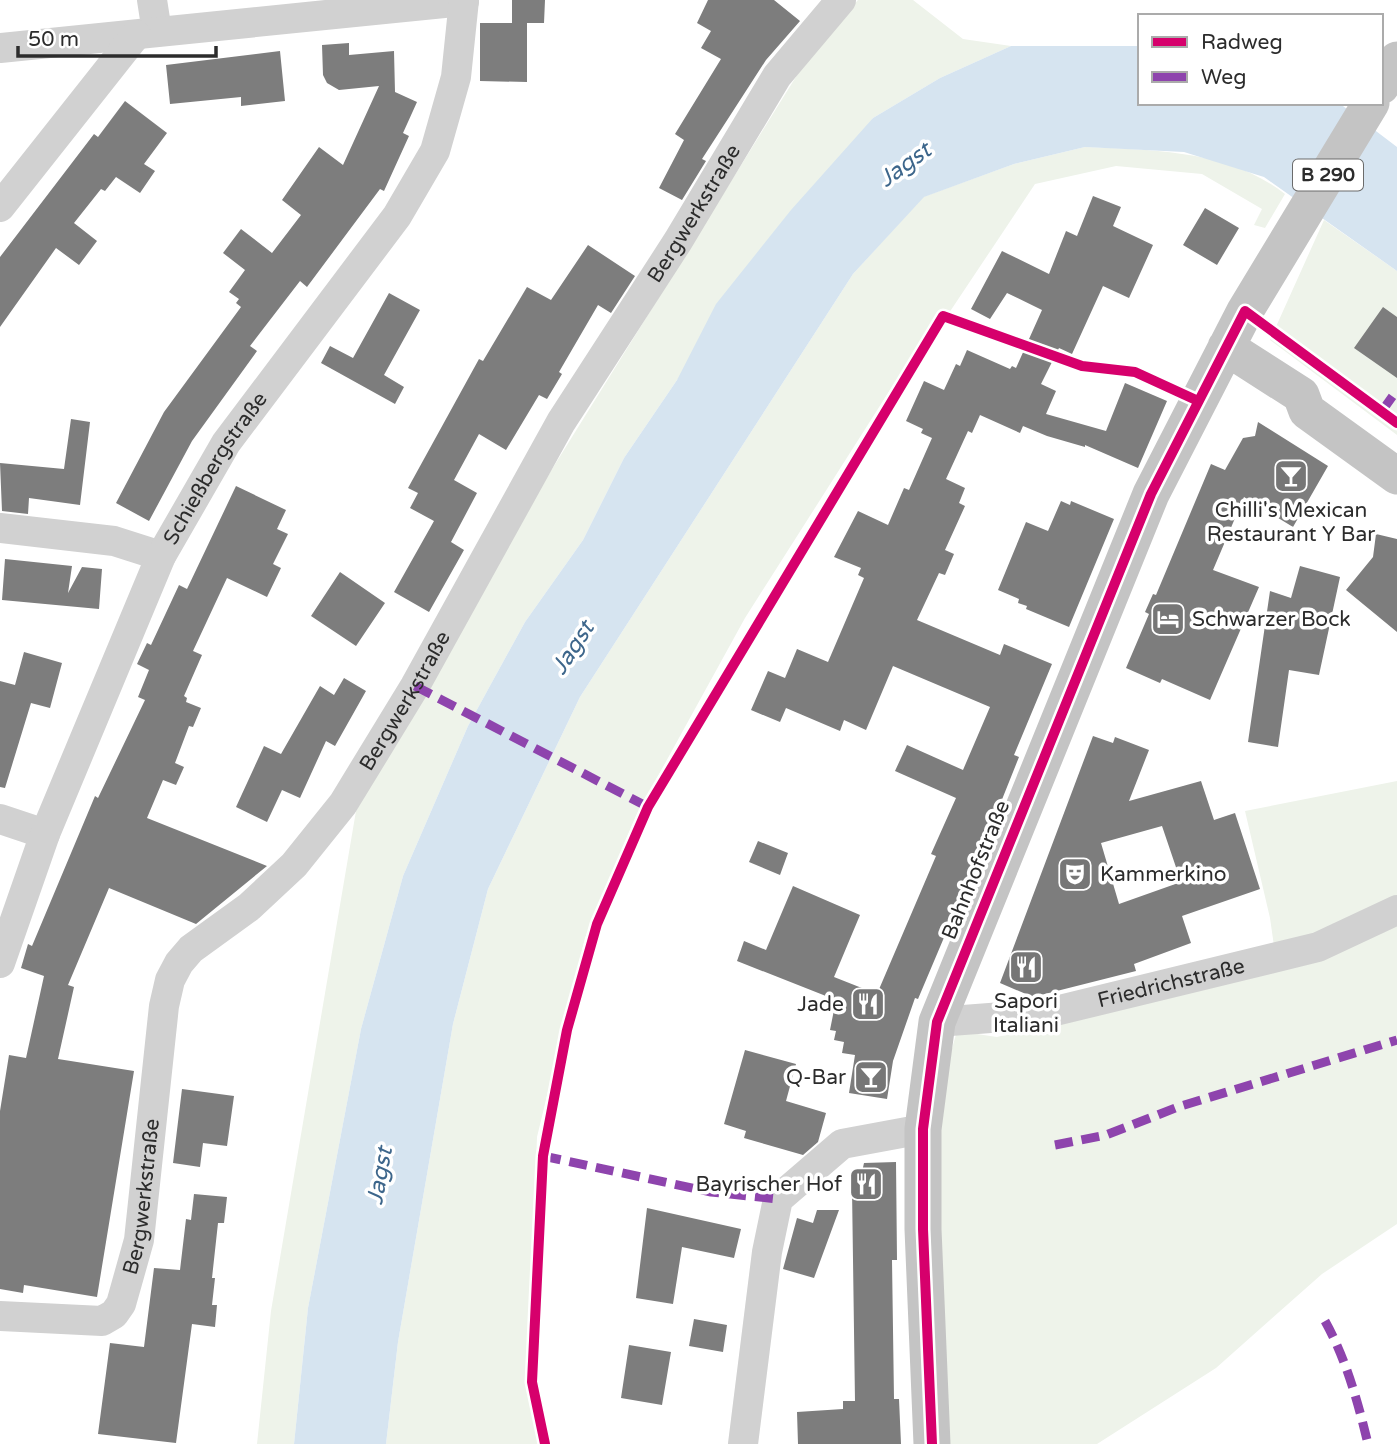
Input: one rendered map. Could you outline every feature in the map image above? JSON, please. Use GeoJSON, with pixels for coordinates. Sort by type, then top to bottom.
{"type":"FeatureCollection","features":[{"type":"Feature","properties":{"kind":"main road"},"geometry":{"type":"LineString","coordinates":[[1383,83],[1397,60]]}},
{"type":"Feature","properties":{"kind":"main road","name":"B 290"},"geometry":{"type":"LineString","coordinates":[[1221,357],[1370,105]]}},
{"type":"Feature","properties":{"kind":"main road"},"geometry":{"type":"LineString","coordinates":[[1221,357],[1301,395],[1307,411],[1397,476]]}},
{"type":"Feature","properties":{"kind":"main road","name":"Bahnhofstraße"},"geometry":{"type":"LineString","coordinates":[[932,1444],[923,1229],[923,1129],[937,1022],[1151,494],[1221,357]]}},
{"type":"Feature","properties":{"kind":"street"},"geometry":{"type":"LineString","coordinates":[[0,207],[146,34],[152,0]]}},
{"type":"Feature","properties":{"kind":"street","name":"Bergwerkstraße"},"geometry":{"type":"LineString","coordinates":[[0,1316],[102,1321],[114,1314],[121,1304],[139,1240],[164,1006],[170,980],[179,963],[191,949],[249,907],[294,866],[343,804],[415,686],[561,422],[678,241],[777,76],[841,0]]}},
{"type":"Feature","properties":{"kind":"street"},"geometry":{"type":"LineString","coordinates":[[0,48],[464,1]]}},
{"type":"Feature","properties":{"kind":"street","name":"Schießbergstraße"},"geometry":{"type":"LineString","coordinates":[[0,963],[45,834],[161,556],[226,443],[397,216],[435,151],[456,77],[464,1]]}},
{"type":"Feature","properties":{"kind":"street"},"geometry":{"type":"LineString","coordinates":[[0,528],[114,541],[161,556]]}},
{"type":"Feature","properties":{"kind":"street"},"geometry":{"type":"LineString","coordinates":[[0,819],[45,834]]}},
{"type":"Feature","properties":{"kind":"street","name":"Friedrichstraße"},"geometry":{"type":"LineString","coordinates":[[937,1022],[1043,1014],[1318,947],[1397,910]]}},
{"type":"Feature","properties":{"kind":"street"},"geometry":{"type":"LineString","coordinates":[[743,1444],[767,1252],[778,1199],[842,1144],[923,1129]]}},
{"type":"Feature","properties":{"kind":"shaded area"},"geometry":{"type":"Polygon","coordinates":[[[858,0],[913,0],[963,39],[1011,46],[940,78],[873,118],[677,380],[624,458],[583,540],[525,622],[468,726],[403,876],[361,1029],[308,1308],[294,1444],[257,1444],[271,1311],[356,811],[503,548],[812,51],[858,0]]]}},
{"type":"Feature","properties":{"kind":"shaded area"},"geometry":{"type":"Polygon","coordinates":[[[1085,147],[1190,155],[1240,169],[1263,179],[1285,194],[1265,228],[1254,225],[1262,209],[1202,174],[1116,166],[1035,184],[949,313],[937,316],[745,618],[636,816],[585,938],[537,1137],[528,1383],[540,1444],[386,1444],[398,1342],[453,1024],[488,889],[580,697],[853,274],[923,197],[1014,164],[1085,147]]]}},
{"type":"Feature","properties":{"kind":"shaded area"},"geometry":{"type":"Polygon","coordinates":[[[1324,220],[1397,271],[1397,435],[1270,340],[1324,220]]]}},
{"type":"Feature","properties":{"kind":"shaded area"},"geometry":{"type":"Polygon","coordinates":[[[1397,781],[1397,1224],[1322,1274],[1216,1368],[1097,1444],[948,1444],[937,1101],[957,1031],[997,1037],[1277,967],[1270,918],[1245,811],[1397,781]]]}},
{"type":"Feature","properties":{"kind":"water","name":"Jagst"},"geometry":{"type":"Polygon","coordinates":[[[1011,46],[1138,46],[1138,105],[1342,105],[1397,147],[1397,271],[1264,177],[1184,152],[1085,147],[1014,164],[924,197],[853,274],[580,697],[488,889],[453,1024],[398,1342],[386,1444],[294,1444],[308,1308],[361,1029],[403,876],[468,726],[525,622],[583,540],[624,458],[677,380],[716,304],[791,210],[873,118],[940,78],[1011,46]]]}},
{"type":"Feature","properties":{"kind":"building"},"geometry":{"type":"Polygon","coordinates":[[[512,0],[545,0],[544,23],[527,23],[527,82],[480,81],[480,23],[512,23],[512,0]]]}},
{"type":"Feature","properties":{"kind":"building"},"geometry":{"type":"Polygon","coordinates":[[[708,0],[774,0],[800,21],[766,60],[702,159],[706,161],[682,200],[659,188],[684,140],[675,134],[721,59],[701,48],[711,31],[697,23],[708,0]]]}},
{"type":"Feature","properties":{"kind":"building"},"geometry":{"type":"Polygon","coordinates":[[[349,43],[349,55],[394,51],[395,92],[417,102],[403,133],[409,136],[384,191],[380,189],[307,287],[300,281],[250,346],[257,351],[192,441],[149,521],[116,503],[164,412],[241,307],[236,303],[239,299],[229,292],[245,270],[223,253],[241,229],[272,253],[301,215],[282,200],[319,147],[343,165],[379,86],[339,90],[327,83],[323,75],[322,45],[349,43]]]}},
{"type":"Feature","properties":{"kind":"building"},"geometry":{"type":"Polygon","coordinates":[[[280,51],[285,101],[241,106],[241,97],[170,104],[166,65],[280,51]]]}},
{"type":"Feature","properties":{"kind":"building"},"geometry":{"type":"Polygon","coordinates":[[[125,101],[167,133],[144,164],[155,171],[140,193],[116,177],[105,191],[101,189],[74,223],[97,241],[79,265],[56,248],[0,327],[0,257],[94,134],[98,137],[125,101]]]}},
{"type":"Feature","properties":{"kind":"building"},"geometry":{"type":"Polygon","coordinates":[[[1093,196],[1121,207],[1113,226],[1153,245],[1129,298],[1103,286],[1072,354],[1059,348],[1041,384],[1056,391],[1046,414],[1106,431],[1125,383],[1167,401],[1138,468],[1085,445],[1047,436],[1023,426],[1020,433],[980,415],[972,433],[968,431],[946,479],[965,488],[959,503],[965,506],[945,550],[954,554],[945,575],[939,573],[917,620],[1000,655],[1004,644],[1052,664],[1014,755],[1019,757],[995,817],[918,999],[915,998],[893,1061],[887,1099],[849,1093],[855,1055],[842,1053],[844,1042],[834,1040],[836,1031],[830,1030],[836,1000],[737,961],[744,941],[766,950],[793,886],[860,915],[834,977],[877,994],[936,856],[931,854],[956,798],[895,771],[907,745],[963,770],[990,707],[893,666],[866,730],[844,720],[840,731],[786,708],[780,722],[751,710],[768,671],[785,678],[797,649],[828,662],[864,578],[858,575],[861,568],[834,557],[858,511],[888,525],[904,488],[909,490],[932,438],[921,433],[923,429],[906,421],[924,381],[944,390],[956,364],[960,366],[967,350],[1010,369],[1012,366],[1016,368],[1042,310],[1007,293],[990,319],[971,309],[1002,251],[1049,274],[1066,231],[1077,236],[1093,196]]]}},
{"type":"Feature","properties":{"kind":"building"},"geometry":{"type":"Polygon","coordinates":[[[1205,208],[1239,228],[1217,265],[1183,245],[1205,208]]]}},
{"type":"Feature","properties":{"kind":"building"},"geometry":{"type":"Polygon","coordinates":[[[588,245],[635,276],[611,313],[598,305],[559,372],[562,374],[547,399],[539,395],[506,450],[479,434],[454,480],[477,493],[451,542],[464,550],[429,612],[394,592],[434,521],[410,508],[418,493],[408,488],[479,359],[483,361],[527,287],[551,300],[588,245]]]}},
{"type":"Feature","properties":{"kind":"building"},"geometry":{"type":"Polygon","coordinates":[[[389,293],[420,310],[384,375],[404,387],[395,404],[321,363],[330,346],[353,358],[389,293]]]}},
{"type":"Feature","properties":{"kind":"building"},"geometry":{"type":"Polygon","coordinates":[[[1383,307],[1397,317],[1397,378],[1354,348],[1383,307]]]}},
{"type":"Feature","properties":{"kind":"building"},"geometry":{"type":"Polygon","coordinates":[[[71,419],[90,422],[80,505],[29,498],[28,514],[2,511],[0,463],[64,469],[71,419]]]}},
{"type":"Feature","properties":{"kind":"building"},"geometry":{"type":"Polygon","coordinates":[[[1258,422],[1328,466],[1293,527],[1244,497],[1213,570],[1259,587],[1210,700],[1162,679],[1160,683],[1126,668],[1149,614],[1145,612],[1153,594],[1156,595],[1211,464],[1225,470],[1243,438],[1255,436],[1258,422]]]}},
{"type":"Feature","properties":{"kind":"building"},"geometry":{"type":"Polygon","coordinates":[[[236,486],[286,510],[277,529],[288,534],[273,564],[281,568],[267,597],[227,578],[193,651],[202,655],[184,696],[187,698],[186,702],[201,708],[193,727],[189,726],[175,763],[184,767],[176,785],[163,780],[147,818],[267,866],[196,924],[109,888],[68,985],[74,987],[58,1059],[134,1071],[97,1297],[24,1285],[23,1293],[0,1289],[0,1111],[9,1055],[26,1058],[44,976],[21,968],[28,944],[32,946],[95,796],[98,798],[145,700],[138,697],[149,670],[137,664],[147,643],[151,645],[179,585],[187,589],[236,486]]]}},
{"type":"Feature","properties":{"kind":"building"},"geometry":{"type":"Polygon","coordinates":[[[1061,501],[1070,505],[1071,501],[1114,519],[1069,627],[1026,609],[1027,606],[1018,603],[1019,599],[998,590],[1026,522],[1048,531],[1061,501]]]}},
{"type":"Feature","properties":{"kind":"building"},"geometry":{"type":"Polygon","coordinates":[[[1376,534],[1397,539],[1397,632],[1346,590],[1373,557],[1376,534]]]}},
{"type":"Feature","properties":{"kind":"building"},"geometry":{"type":"Polygon","coordinates":[[[5,559],[72,566],[68,593],[82,567],[102,569],[99,609],[2,600],[5,559]]]}},
{"type":"Feature","properties":{"kind":"building"},"geometry":{"type":"Polygon","coordinates":[[[1300,566],[1340,577],[1319,675],[1289,670],[1278,747],[1248,742],[1270,591],[1291,598],[1300,566]]]}},
{"type":"Feature","properties":{"kind":"building"},"geometry":{"type":"Polygon","coordinates":[[[340,572],[385,603],[356,646],[311,616],[340,572]]]}},
{"type":"Feature","properties":{"kind":"building"},"geometry":{"type":"Polygon","coordinates":[[[24,652],[62,663],[50,708],[31,703],[5,788],[0,787],[0,681],[15,685],[24,652]]]}},
{"type":"Feature","properties":{"kind":"building"},"geometry":{"type":"Polygon","coordinates":[[[344,678],[366,691],[335,746],[326,741],[300,798],[282,790],[267,822],[236,807],[264,746],[281,754],[320,686],[334,695],[344,678]]]}},
{"type":"Feature","properties":{"kind":"building"},"geometry":{"type":"Polygon","coordinates":[[[1093,736],[1113,743],[1115,737],[1149,750],[1129,801],[1201,781],[1214,820],[1235,813],[1260,889],[1182,916],[1191,943],[1134,964],[1136,971],[1033,997],[1000,983],[1093,736]],[[1162,826],[1101,843],[1119,904],[1181,882],[1162,826]]]}},
{"type":"Feature","properties":{"kind":"building"},"geometry":{"type":"Polygon","coordinates":[[[758,841],[788,853],[780,875],[749,862],[758,841]]]}},
{"type":"Feature","properties":{"kind":"building"},"geometry":{"type":"Polygon","coordinates":[[[745,1050],[796,1064],[786,1101],[826,1113],[818,1142],[803,1155],[744,1138],[746,1131],[724,1124],[745,1050]]]}},
{"type":"Feature","properties":{"kind":"building"},"geometry":{"type":"Polygon","coordinates":[[[182,1089],[234,1096],[227,1146],[203,1143],[200,1167],[173,1163],[182,1089]]]}},
{"type":"Feature","properties":{"kind":"building"},"geometry":{"type":"Polygon","coordinates":[[[896,1162],[897,1260],[892,1260],[894,1399],[899,1399],[901,1444],[798,1444],[797,1412],[843,1409],[843,1401],[855,1401],[852,1189],[858,1190],[864,1163],[896,1162]]]}},
{"type":"Feature","properties":{"kind":"building"},"geometry":{"type":"Polygon","coordinates":[[[194,1194],[227,1197],[224,1223],[218,1223],[212,1278],[215,1278],[212,1305],[217,1305],[215,1327],[192,1324],[176,1443],[98,1434],[110,1343],[144,1347],[154,1268],[180,1270],[186,1219],[191,1220],[194,1194]]]}},
{"type":"Feature","properties":{"kind":"building"},"geometry":{"type":"Polygon","coordinates":[[[647,1208],[741,1229],[734,1258],[682,1247],[673,1304],[636,1298],[647,1208]]]}},
{"type":"Feature","properties":{"kind":"building"},"geometry":{"type":"Polygon","coordinates":[[[817,1210],[839,1210],[814,1278],[783,1269],[797,1218],[813,1223],[817,1210]]]}},
{"type":"Feature","properties":{"kind":"building"},"geometry":{"type":"Polygon","coordinates":[[[694,1319],[727,1325],[723,1352],[689,1346],[694,1319]]]}},
{"type":"Feature","properties":{"kind":"building"},"geometry":{"type":"Polygon","coordinates":[[[629,1345],[671,1352],[662,1405],[621,1398],[629,1345]]]}},
{"type":"Feature","properties":{"kind":"marked path"},"geometry":{"type":"LineString","coordinates":[[1382,411],[1397,390]]}},
{"type":"Feature","properties":{"kind":"marked path"},"geometry":{"type":"LineString","coordinates":[[415,686],[648,807]]}},
{"type":"Feature","properties":{"kind":"marked path"},"geometry":{"type":"LineString","coordinates":[[1055,1145],[1106,1135],[1178,1107],[1397,1040]]}},
{"type":"Feature","properties":{"kind":"marked path"},"geometry":{"type":"LineString","coordinates":[[543,1156],[711,1192],[778,1199]]}},
{"type":"Feature","properties":{"kind":"marked path"},"geometry":{"type":"LineString","coordinates":[[1325,1321],[1351,1381],[1368,1444]]}},
{"type":"Feature","properties":{"kind":"cycle path"},"geometry":{"type":"LineString","coordinates":[[932,1444],[923,1229],[923,1129],[937,1022],[1151,494],[1245,311],[1397,423]]}},
{"type":"Feature","properties":{"kind":"cycle path"},"geometry":{"type":"LineString","coordinates":[[545,1444],[532,1382],[543,1156],[567,1030],[597,924],[648,807],[943,316],[1082,366],[1135,372],[1196,400]]}},
{"type":"Feature","properties":{"kind":"place","name":"Chilli's Mexican Restaurant Y Bar"},"geometry":{"type":"Point","coordinates":[1291,476]}},
{"type":"Feature","properties":{"kind":"place","name":"Schwarzer Bock"},"geometry":{"type":"Point","coordinates":[1168,619]}},
{"type":"Feature","properties":{"kind":"place","name":"Kammerkino"},"geometry":{"type":"Point","coordinates":[1075,874]}},
{"type":"Feature","properties":{"kind":"place","name":"Sapori Italiani"},"geometry":{"type":"Point","coordinates":[1026,967]}},
{"type":"Feature","properties":{"kind":"place","name":"Jade"},"geometry":{"type":"Point","coordinates":[868,1004]}},
{"type":"Feature","properties":{"kind":"place","name":"Q-Bar"},"geometry":{"type":"Point","coordinates":[871,1077]}},
{"type":"Feature","properties":{"kind":"place","name":"Bayrischer Hof"},"geometry":{"type":"Point","coordinates":[866,1184]}}]}
